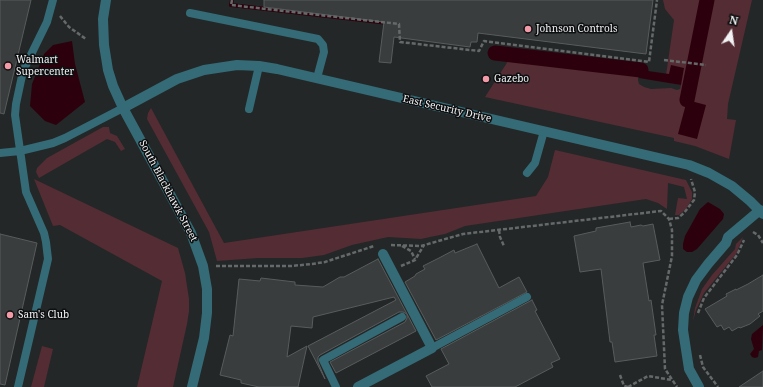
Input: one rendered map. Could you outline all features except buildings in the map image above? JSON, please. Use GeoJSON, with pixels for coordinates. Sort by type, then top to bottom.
{"type":"FeatureCollection","features":[{"type":"Feature","properties":{"kind":"street","name":"South Blackhawk Street"},"geometry":{"type":"LineString","coordinates":[[106,0],[103,34],[106,60],[113,86],[123,108],[191,233],[202,261],[207,289],[207,313],[204,338],[192,387]]}},
{"type":"Feature","properties":{"kind":"street","name":"East Security Drive"},"geometry":{"type":"LineString","coordinates":[[123,108],[164,85],[189,74],[227,66],[259,66],[317,78],[696,168],[728,183],[762,211]]}},
{"type":"Feature","properties":{"kind":"street"},"geometry":{"type":"LineString","coordinates":[[699,387],[689,369],[683,330],[684,313],[688,297],[696,280],[726,243],[728,237],[762,211]]}},
{"type":"Feature","properties":{"kind":"street"},"geometry":{"type":"LineString","coordinates":[[358,387],[432,348],[391,270],[382,248]]}},
{"type":"Feature","properties":{"kind":"lane"},"geometry":{"type":"LineString","coordinates":[[18,387],[48,259],[44,233],[26,192],[16,116],[18,92],[23,71],[47,22],[53,0]]}},
{"type":"Feature","properties":{"kind":"lane"},"geometry":{"type":"LineString","coordinates":[[190,13],[318,39],[323,45],[324,52],[317,78]]}},
{"type":"Feature","properties":{"kind":"lane"},"geometry":{"type":"LineString","coordinates":[[249,109],[259,66]]}},
{"type":"Feature","properties":{"kind":"lane"},"geometry":{"type":"LineString","coordinates":[[0,153],[40,147],[65,138],[123,108]]}},
{"type":"Feature","properties":{"kind":"lane"},"geometry":{"type":"LineString","coordinates":[[527,173],[535,163],[544,131]]}},
{"type":"Feature","properties":{"kind":"lane"},"geometry":{"type":"LineString","coordinates":[[432,348],[527,297]]}},
{"type":"Feature","properties":{"kind":"lane"},"geometry":{"type":"LineString","coordinates":[[336,387],[323,360],[402,317]]}},
{"type":"Feature","properties":{"kind":"path"},"geometry":{"type":"LineString","coordinates":[[232,0],[231,5],[399,24],[400,42],[479,51],[484,41],[649,62],[656,0]]}},
{"type":"Feature","properties":{"kind":"path"},"geometry":{"type":"LineString","coordinates":[[60,16],[69,27],[86,39]]}},
{"type":"Feature","properties":{"kind":"path"},"geometry":{"type":"LineString","coordinates":[[664,60],[706,65]]}},
{"type":"Feature","properties":{"kind":"path"},"geometry":{"type":"LineString","coordinates":[[669,219],[678,218],[684,214],[694,200],[695,192],[691,179]]}},
{"type":"Feature","properties":{"kind":"path"},"geometry":{"type":"LineString","coordinates":[[216,266],[291,266],[312,264],[325,262],[364,249],[401,245],[424,245],[463,234],[661,211],[669,219],[672,230],[672,256],[662,305],[666,368],[677,387]]}},
{"type":"Feature","properties":{"kind":"path"},"geometry":{"type":"LineString","coordinates":[[499,230],[504,246]]}},
{"type":"Feature","properties":{"kind":"path"},"geometry":{"type":"LineString","coordinates":[[750,232],[755,232],[763,243]]}},
{"type":"Feature","properties":{"kind":"path"},"geometry":{"type":"LineString","coordinates":[[697,315],[704,298],[737,255],[745,237]]}},
{"type":"Feature","properties":{"kind":"path"},"geometry":{"type":"LineString","coordinates":[[401,245],[411,251],[415,260]]}},
{"type":"Feature","properties":{"kind":"path"},"geometry":{"type":"LineString","coordinates":[[391,270],[415,260],[424,245]]}},
{"type":"Feature","properties":{"kind":"path"},"geometry":{"type":"LineString","coordinates":[[699,348],[703,367],[718,387]]}},
{"type":"Feature","properties":{"kind":"path"},"geometry":{"type":"LineString","coordinates":[[620,375],[624,386],[628,387],[648,376],[672,380]]}},
{"type":"Feature","properties":{"kind":"shaded area"},"geometry":{"type":"Polygon","coordinates":[[[663,0],[752,0],[728,104],[727,119],[736,120],[729,159],[695,146],[674,141],[674,138],[485,97],[510,58],[638,73],[639,84],[644,87],[651,89],[680,89],[681,85],[665,82],[674,20],[665,9],[663,0]]]}},
{"type":"Feature","properties":{"kind":"shaded area"},"geometry":{"type":"Polygon","coordinates":[[[72,41],[75,64],[85,102],[56,125],[45,121],[30,106],[32,84],[44,54],[53,45],[72,41]]]}},
{"type":"Feature","properties":{"kind":"shaded area"},"geometry":{"type":"Polygon","coordinates":[[[671,65],[684,68],[681,85],[639,78],[641,70],[669,74],[671,65]]]}},
{"type":"Feature","properties":{"kind":"shaded area"},"geometry":{"type":"Polygon","coordinates":[[[687,100],[706,105],[697,139],[678,134],[687,100]]]}},
{"type":"Feature","properties":{"kind":"shaded area"},"geometry":{"type":"Polygon","coordinates":[[[151,108],[224,243],[536,196],[548,177],[555,150],[686,180],[692,192],[692,199],[686,209],[679,215],[675,215],[678,198],[687,199],[684,187],[668,183],[667,209],[658,203],[646,199],[465,226],[445,234],[421,239],[388,237],[352,245],[324,255],[302,258],[258,258],[217,261],[209,232],[147,119],[151,108]]]}},
{"type":"Feature","properties":{"kind":"shaded area"},"geometry":{"type":"Polygon","coordinates":[[[103,127],[109,127],[110,133],[117,136],[125,149],[121,151],[115,142],[107,139],[39,178],[36,172],[37,168],[47,158],[103,127]]]}},
{"type":"Feature","properties":{"kind":"shaded area"},"geometry":{"type":"Polygon","coordinates":[[[34,179],[178,248],[185,273],[189,299],[189,311],[173,387],[137,387],[162,281],[60,225],[53,226],[34,179]]]}},
{"type":"Feature","properties":{"kind":"shaded area"},"geometry":{"type":"Polygon","coordinates":[[[708,202],[720,209],[724,214],[723,219],[697,249],[692,252],[687,252],[683,249],[685,236],[700,209],[708,202]]]}},
{"type":"Feature","properties":{"kind":"shaded area"},"geometry":{"type":"Polygon","coordinates":[[[743,237],[736,254],[704,293],[696,310],[693,321],[695,308],[702,289],[743,237]]]}},
{"type":"Feature","properties":{"kind":"shaded area"},"geometry":{"type":"Polygon","coordinates":[[[763,325],[762,350],[759,351],[758,357],[755,358],[750,354],[754,349],[751,339],[752,334],[763,325]]]}},
{"type":"Feature","properties":{"kind":"shaded area"},"geometry":{"type":"Polygon","coordinates":[[[42,346],[53,349],[44,387],[31,387],[42,346]]]}},
{"type":"Feature","properties":{"kind":"waterway"},"geometry":{"type":"LineString","coordinates":[[232,0],[231,5],[388,23]]}},
{"type":"Feature","properties":{"kind":"waterway"},"geometry":{"type":"LineString","coordinates":[[687,100],[707,0]]}},
{"type":"Feature","properties":{"kind":"waterway"},"geometry":{"type":"LineString","coordinates":[[495,53],[641,70]]}},
{"type":"Feature","properties":{"kind":"place","name":"Johnson Controls"},"geometry":{"type":"Point","coordinates":[528,29]}},
{"type":"Feature","properties":{"kind":"place","name":"Walmart Supercenter"},"geometry":{"type":"Point","coordinates":[8,66]}},
{"type":"Feature","properties":{"kind":"place","name":"Gazebo"},"geometry":{"type":"Point","coordinates":[486,79]}},
{"type":"Feature","properties":{"kind":"place","name":"Sam's Club"},"geometry":{"type":"Point","coordinates":[10,315]}}]}
